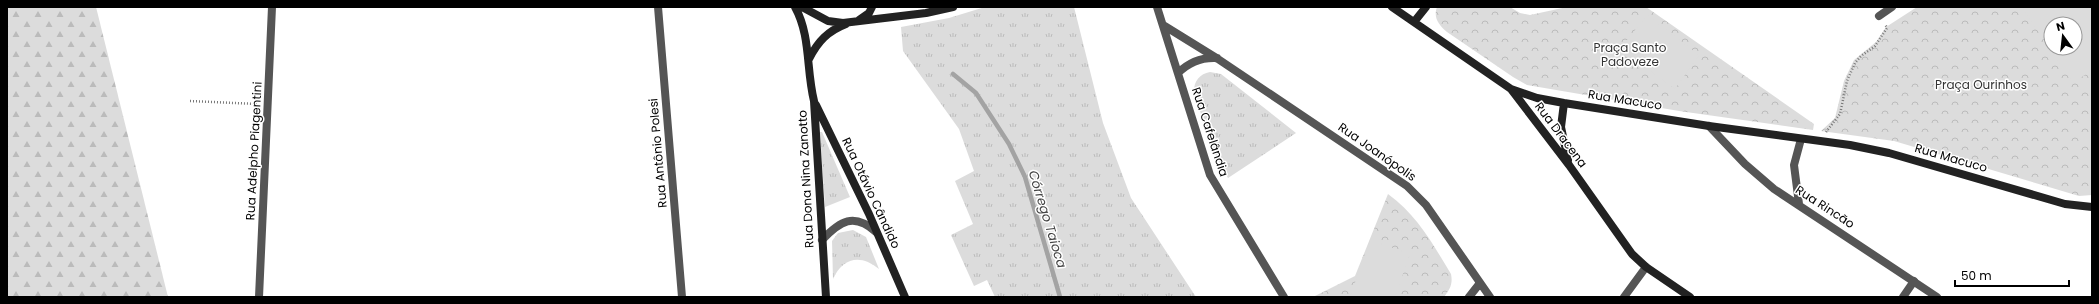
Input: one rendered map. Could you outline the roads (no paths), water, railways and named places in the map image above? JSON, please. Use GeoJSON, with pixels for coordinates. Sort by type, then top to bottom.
{"type":"FeatureCollection","features":[{"type":"Feature","properties":{"kind":"street","name":"Rua Adelpho Piagentini"},"geometry":{"type":"LineString","coordinates":[[259,297],[272,7]]}},
{"type":"Feature","properties":{"kind":"street","name":"Rua Antônio Polesi"},"geometry":{"type":"LineString","coordinates":[[658,7],[682,297]]}},
{"type":"Feature","properties":{"kind":"street","name":"Rua Dona Nina Zanotto"},"geometry":{"type":"LineString","coordinates":[[795,7],[805,30],[810,81],[814,101],[826,297]]}},
{"type":"Feature","properties":{"kind":"street"},"geometry":{"type":"LineString","coordinates":[[802,7],[828,21],[848,23]]}},
{"type":"Feature","properties":{"kind":"street"},"geometry":{"type":"LineString","coordinates":[[859,21],[869,14],[872,7]]}},
{"type":"Feature","properties":{"kind":"street"},"geometry":{"type":"LineString","coordinates":[[808,60],[822,38],[831,31],[848,23],[926,13],[953,7]]}},
{"type":"Feature","properties":{"kind":"street","name":"Rua Cafelândia"},"geometry":{"type":"LineString","coordinates":[[1157,7],[1204,163],[1214,185],[1284,297]]}},
{"type":"Feature","properties":{"kind":"street","name":"Rua Dracena"},"geometry":{"type":"LineString","coordinates":[[1392,7],[1511,90],[1569,165],[1632,254],[1646,267],[1690,297]]}},
{"type":"Feature","properties":{"kind":"street"},"geometry":{"type":"LineString","coordinates":[[1414,22],[1426,7]]}},
{"type":"Feature","properties":{"kind":"street"},"geometry":{"type":"LineString","coordinates":[[1879,16],[1892,7]]}},
{"type":"Feature","properties":{"kind":"street","name":"Rua Joanópolis"},"geometry":{"type":"LineString","coordinates":[[1163,25],[1218,58],[1407,186],[1426,206],[1490,297]]}},
{"type":"Feature","properties":{"kind":"street"},"geometry":{"type":"LineString","coordinates":[[1178,73],[1188,64],[1200,59],[1218,58]]}},
{"type":"Feature","properties":{"kind":"street","name":"Rua Macuco"},"geometry":{"type":"LineString","coordinates":[[1511,90],[1537,98],[1889,153],[2065,204],[2092,207]]}},
{"type":"Feature","properties":{"kind":"street","name":"Rua Otávio Cândido"},"geometry":{"type":"LineString","coordinates":[[814,101],[905,297]]}},
{"type":"Feature","properties":{"kind":"street"},"geometry":{"type":"LineString","coordinates":[[1564,102],[1560,127],[1569,165]]}},
{"type":"Feature","properties":{"kind":"street","name":"Rua Rincão"},"geometry":{"type":"LineString","coordinates":[[1709,126],[1745,164],[1774,189],[1799,204],[1937,297]]}},
{"type":"Feature","properties":{"kind":"street"},"geometry":{"type":"LineString","coordinates":[[1799,204],[1794,165],[1801,139]]}},
{"type":"Feature","properties":{"kind":"street"},"geometry":{"type":"LineString","coordinates":[[822,240],[834,228],[844,222],[856,220],[868,224],[876,232]]}},
{"type":"Feature","properties":{"kind":"street"},"geometry":{"type":"LineString","coordinates":[[1624,297],[1646,267]]}},
{"type":"Feature","properties":{"kind":"street"},"geometry":{"type":"LineString","coordinates":[[1903,297],[1914,281]]}},
{"type":"Feature","properties":{"kind":"street"},"geometry":{"type":"LineString","coordinates":[[1469,297],[1480,283]]}},
{"type":"Feature","properties":{"kind":"waterway","name":"Córrego Taioca"},"geometry":{"type":"LineString","coordinates":[[953,74],[976,93],[1009,144],[1025,177],[1060,297]]}},
{"type":"Feature","properties":{"kind":"park label","name":"Praça Santo Padoveze"},"geometry":{"type":"Point","coordinates":[1630,55]}},
{"type":"Feature","properties":{"kind":"park label","name":"Praça Ourinhos"},"geometry":{"type":"Point","coordinates":[1981,85]}}]}
